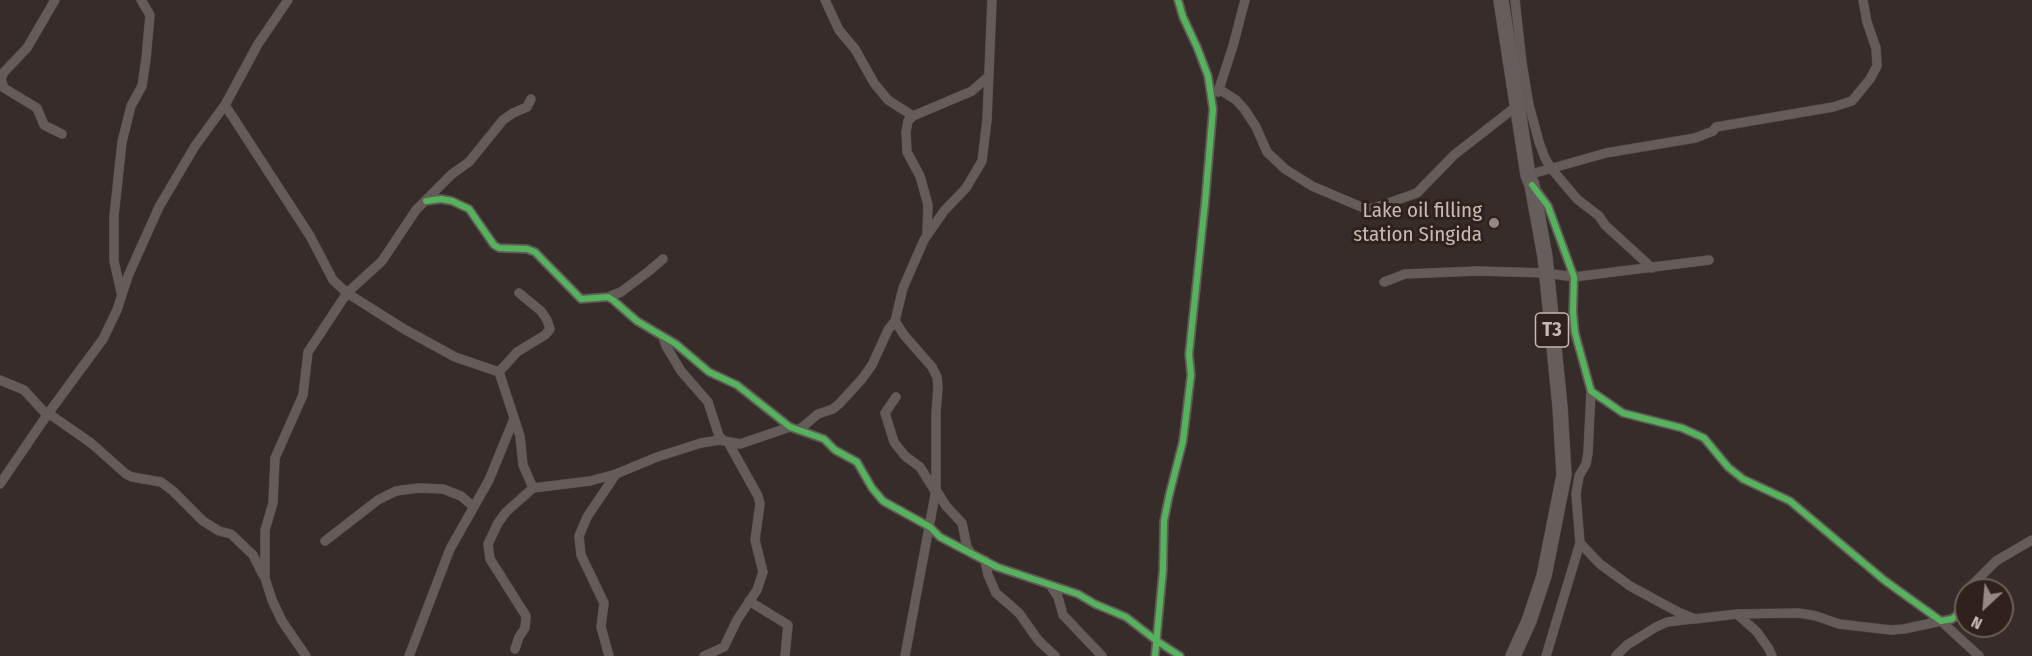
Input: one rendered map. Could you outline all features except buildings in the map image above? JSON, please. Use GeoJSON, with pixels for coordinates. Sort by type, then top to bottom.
{"type":"FeatureCollection","features":[{"type":"Feature","properties":{"kind":"highway","name":"T3"},"geometry":{"type":"LineString","coordinates":[[1501,0],[1546,273],[1560,407],[1564,474],[1544,576],[1529,621],[1513,656]]}},
{"type":"Feature","properties":{"kind":"street"},"geometry":{"type":"LineString","coordinates":[[55,0],[27,48],[4,72],[1,84],[11,93],[37,108],[44,124],[62,134]]}},
{"type":"Feature","properties":{"kind":"street"},"geometry":{"type":"LineString","coordinates":[[121,295],[114,261],[114,216],[122,142],[131,106],[142,86],[146,59],[150,15],[141,0]]}},
{"type":"Feature","properties":{"kind":"street"},"geometry":{"type":"LineString","coordinates":[[0,484],[47,414],[103,339],[159,207],[195,146],[225,105],[258,44],[288,0]]}},
{"type":"Feature","properties":{"kind":"street"},"geometry":{"type":"LineString","coordinates":[[825,0],[839,30],[864,63],[874,83],[888,100],[913,116]]}},
{"type":"Feature","properties":{"kind":"street"},"geometry":{"type":"LineString","coordinates":[[515,649],[525,628],[526,616],[490,559],[488,544],[506,512],[533,488],[590,481],[712,440],[743,444],[795,428],[839,405],[862,379],[895,321],[903,288],[927,234],[966,188],[982,161],[992,0]]}},
{"type":"Feature","properties":{"kind":"street"},"geometry":{"type":"LineString","coordinates":[[1178,0],[1208,76],[1213,109]]}},
{"type":"Feature","properties":{"kind":"street"},"geometry":{"type":"LineString","coordinates":[[1155,656],[1163,570],[1164,521],[1183,441],[1191,375],[1189,354],[1206,203],[1213,109],[1245,0]]}},
{"type":"Feature","properties":{"kind":"street"},"geometry":{"type":"LineString","coordinates":[[1515,0],[1529,105],[1539,142],[1550,167],[1577,199],[1599,216],[1605,225],[1652,268]]}},
{"type":"Feature","properties":{"kind":"street"},"geometry":{"type":"LineString","coordinates":[[1546,656],[1580,543],[1576,494],[1579,476],[1588,453],[1591,391],[1575,333],[1574,277],[1548,206],[1530,180],[1550,167],[1605,153],[1695,138],[1713,131],[1716,127],[1833,107],[1852,101],[1870,79],[1877,66],[1876,48],[1867,22],[1863,0]]}},
{"type":"Feature","properties":{"kind":"street"},"geometry":{"type":"LineString","coordinates":[[927,234],[929,210],[927,198],[906,145],[906,124],[913,116],[972,91],[989,76]]}},
{"type":"Feature","properties":{"kind":"street"},"geometry":{"type":"LineString","coordinates":[[1219,89],[1236,100],[1245,110],[1256,127],[1267,152],[1285,169],[1312,186],[1366,209],[1417,193],[1454,155],[1518,105]]}},
{"type":"Feature","properties":{"kind":"street"},"geometry":{"type":"LineString","coordinates":[[265,578],[265,530],[273,503],[275,458],[303,395],[308,352],[347,293],[382,261],[411,216],[452,174],[469,162],[504,120],[527,107],[531,99]]}},
{"type":"Feature","properties":{"kind":"street"},"geometry":{"type":"LineString","coordinates":[[225,105],[306,229],[333,280],[347,293],[404,329],[455,357],[499,372]]}},
{"type":"Feature","properties":{"kind":"street"},"geometry":{"type":"LineString","coordinates":[[426,201],[441,199],[470,209],[490,242],[497,247],[527,249],[535,252],[581,299],[608,297],[621,292],[663,259]]}},
{"type":"Feature","properties":{"kind":"street"},"geometry":{"type":"LineString","coordinates":[[1384,282],[1405,274],[1478,271],[1546,273],[1574,277],[1709,260]]}},
{"type":"Feature","properties":{"kind":"street"},"geometry":{"type":"LineString","coordinates":[[499,372],[517,352],[545,334],[550,328],[541,311],[519,294]]}},
{"type":"Feature","properties":{"kind":"street"},"geometry":{"type":"LineString","coordinates":[[608,297],[637,321],[676,344],[709,372],[737,385],[795,428],[824,439],[835,450],[857,462],[872,488],[883,501],[930,527],[945,540],[997,567],[1078,594],[1126,617],[1156,641],[1180,656]]}},
{"type":"Feature","properties":{"kind":"street"},"geometry":{"type":"LineString","coordinates":[[895,321],[932,367],[937,377],[935,491],[905,656]]}},
{"type":"Feature","properties":{"kind":"street"},"geometry":{"type":"LineString","coordinates":[[663,337],[681,370],[708,402],[719,436],[726,441],[754,487],[760,504],[755,540],[763,572],[757,590],[748,601],[724,647],[704,656]]}},
{"type":"Feature","properties":{"kind":"street"},"geometry":{"type":"LineString","coordinates":[[499,372],[520,436],[523,465],[533,488]]}},
{"type":"Feature","properties":{"kind":"street"},"geometry":{"type":"LineString","coordinates":[[0,380],[24,390],[47,414],[91,443],[126,474],[160,482],[173,491],[203,521],[213,528],[231,534],[253,555],[282,621],[306,656]]}},
{"type":"Feature","properties":{"kind":"street"},"geometry":{"type":"LineString","coordinates":[[1591,391],[1623,413],[1682,428],[1704,438],[1728,467],[1749,483],[1790,501],[1884,580],[1941,621],[1979,656]]}},
{"type":"Feature","properties":{"kind":"street"},"geometry":{"type":"LineString","coordinates":[[896,397],[885,413],[894,442],[899,451],[924,472],[946,506],[962,523],[967,547],[971,553]]}},
{"type":"Feature","properties":{"kind":"street"},"geometry":{"type":"LineString","coordinates":[[409,656],[450,549],[492,473],[514,419]]}},
{"type":"Feature","properties":{"kind":"street"},"geometry":{"type":"LineString","coordinates":[[609,656],[601,627],[604,603],[581,555],[579,536],[586,517],[616,474]]}},
{"type":"Feature","properties":{"kind":"street"},"geometry":{"type":"LineString","coordinates":[[325,541],[378,500],[396,491],[418,488],[443,489],[461,495],[474,507]]}},
{"type":"Feature","properties":{"kind":"street"},"geometry":{"type":"LineString","coordinates":[[925,546],[935,540],[945,540]]}},
{"type":"Feature","properties":{"kind":"street"},"geometry":{"type":"LineString","coordinates":[[1978,578],[1996,561],[2032,540]]}},
{"type":"Feature","properties":{"kind":"street"},"geometry":{"type":"LineString","coordinates":[[1580,543],[1600,564],[1630,586],[1695,619]]}},
{"type":"Feature","properties":{"kind":"street"},"geometry":{"type":"LineString","coordinates":[[985,560],[988,575],[996,593],[1019,613],[1038,640],[1055,656]]}},
{"type":"Feature","properties":{"kind":"street"},"geometry":{"type":"LineString","coordinates":[[1051,586],[1058,597],[1063,615],[1102,656]]}},
{"type":"Feature","properties":{"kind":"street"},"geometry":{"type":"LineString","coordinates":[[748,601],[788,626],[785,656]]}},
{"type":"Feature","properties":{"kind":"street"},"geometry":{"type":"LineString","coordinates":[[1616,656],[1627,645],[1667,622],[1737,614],[1809,614],[1839,624],[1872,629],[1904,629],[1954,617]]}},
{"type":"Feature","properties":{"kind":"street"},"geometry":{"type":"LineString","coordinates":[[1737,614],[1757,632],[1772,656]]}},
{"type":"Feature","properties":{"kind":"cycle path"},"geometry":{"type":"LineString","coordinates":[[1155,656],[1163,570],[1164,521],[1183,441],[1191,375],[1189,354],[1213,109],[1208,76],[1178,0]]}},
{"type":"Feature","properties":{"kind":"cycle path"},"geometry":{"type":"LineString","coordinates":[[1532,185],[1548,206],[1574,277],[1575,333],[1591,391],[1623,413],[1682,428],[1704,438],[1728,467],[1743,479],[1790,501],[1884,580],[1941,621],[1954,617]]}},
{"type":"Feature","properties":{"kind":"cycle path"},"geometry":{"type":"LineString","coordinates":[[426,201],[441,199],[452,201],[469,209],[494,245],[499,248],[527,249],[535,252],[581,299],[608,297],[613,300],[637,321],[676,344],[709,372],[737,385],[790,427],[824,439],[835,450],[857,462],[872,488],[883,501],[930,527],[940,537],[997,567],[1078,594],[1126,617],[1180,656]]}},
{"type":"Feature","properties":{"kind":"place","name":"Lake oil filling station Singida"},"geometry":{"type":"Point","coordinates":[1494,223]}}]}
